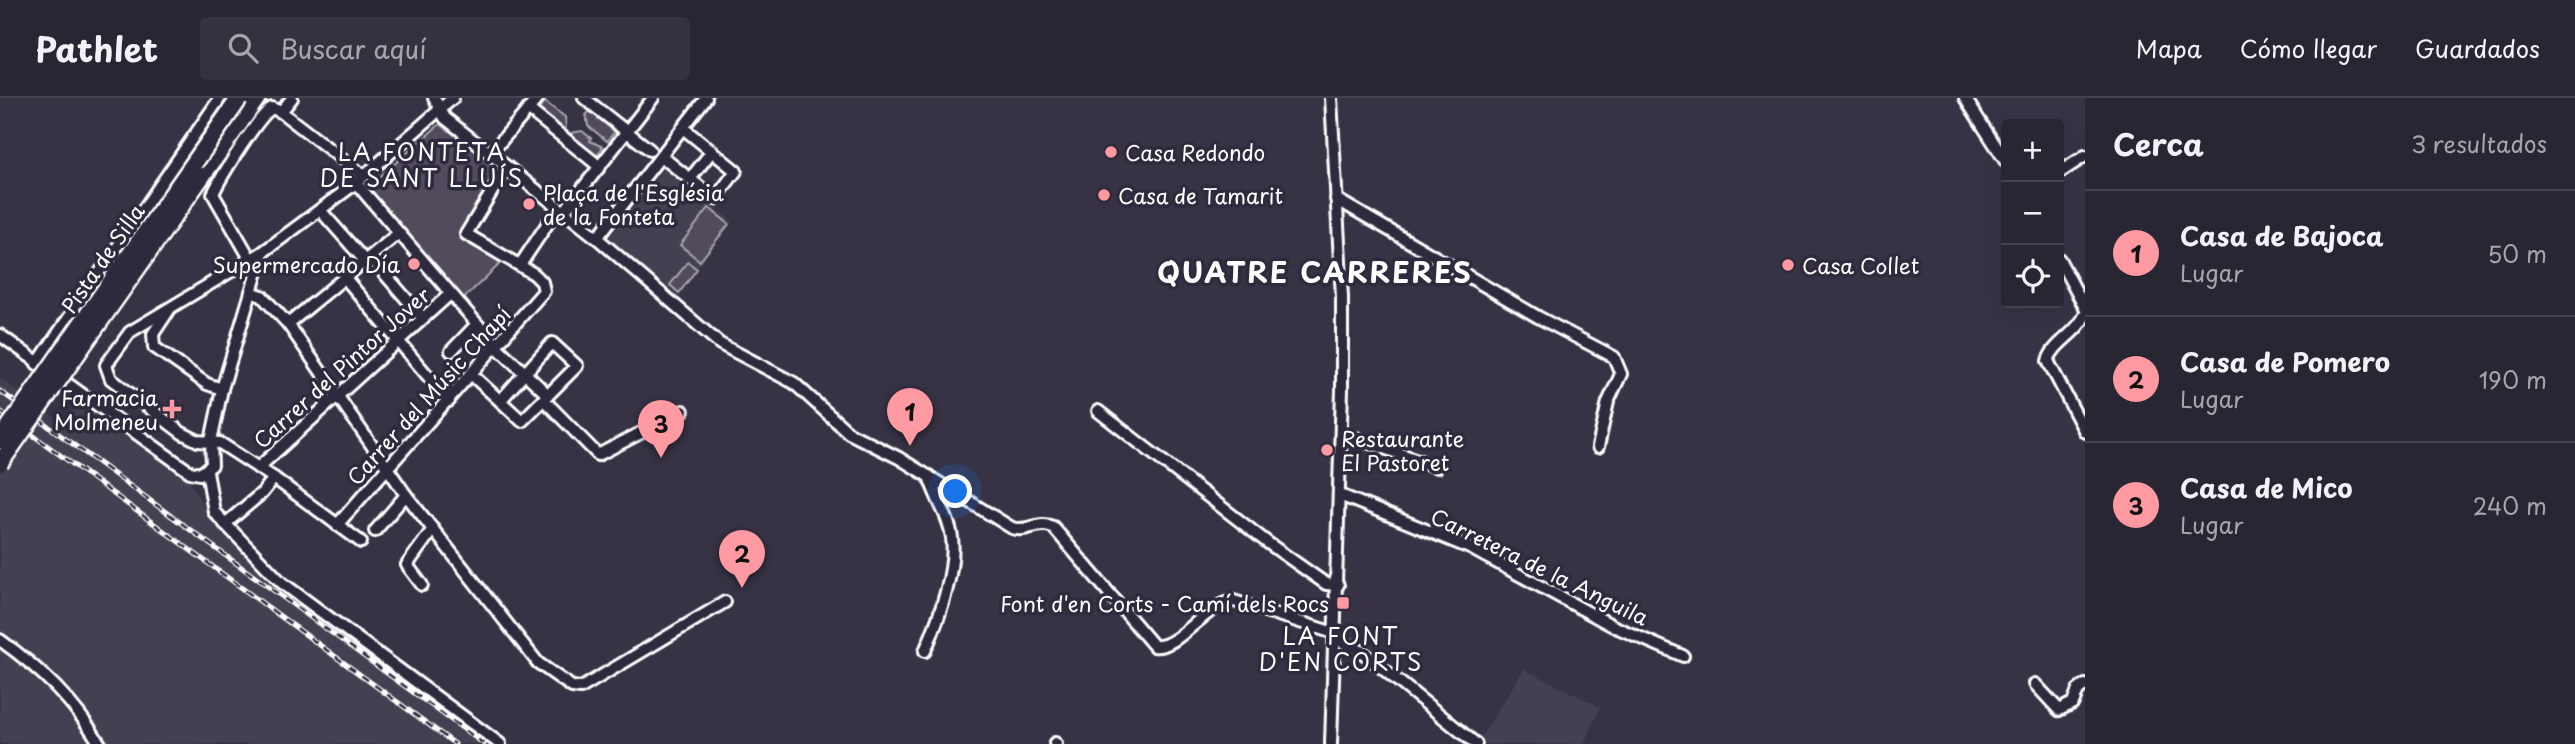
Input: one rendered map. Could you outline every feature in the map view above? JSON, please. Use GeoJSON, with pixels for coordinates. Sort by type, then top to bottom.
{"type":"FeatureCollection","features":[{"type":"Feature","properties":{"kind":"highway","name":"Pista de Silla"},"geometry":{"type":"LineString","coordinates":[[0,463],[202,176],[246,101]]}},
{"type":"Feature","properties":{"kind":"highway","name":"Pista de Silla"},"geometry":{"type":"LineString","coordinates":[[0,440],[246,101]]}},
{"type":"Feature","properties":{"kind":"street"},"geometry":{"type":"LineString","coordinates":[[37,364],[220,98]]}},
{"type":"Feature","properties":{"kind":"street"},"geometry":{"type":"LineString","coordinates":[[251,260],[213,198],[243,142],[292,98]]}},
{"type":"Feature","properties":{"kind":"street"},"geometry":{"type":"LineString","coordinates":[[434,98],[445,118],[597,238],[720,344],[793,383],[849,433],[929,477],[1016,530],[1045,524],[1053,527],[1154,646],[1167,644],[1222,602],[1234,601],[1337,636],[1362,651],[1476,744]]}},
{"type":"Feature","properties":{"kind":"street"},"geometry":{"type":"LineString","coordinates":[[361,542],[274,478],[220,443],[198,441],[183,433],[111,379],[106,365],[130,332],[174,303],[263,252],[360,179],[453,98]]}},
{"type":"Feature","properties":{"kind":"street"},"geometry":{"type":"LineString","coordinates":[[490,154],[538,98]]}},
{"type":"Feature","properties":{"kind":"street"},"geometry":{"type":"LineString","coordinates":[[584,98],[650,150]]}},
{"type":"Feature","properties":{"kind":"street"},"geometry":{"type":"LineString","coordinates":[[507,167],[466,234],[520,265],[561,210],[600,167],[653,98]]}},
{"type":"Feature","properties":{"kind":"street"},"geometry":{"type":"LineString","coordinates":[[597,238],[706,98]]}},
{"type":"Feature","properties":{"kind":"street"},"geometry":{"type":"LineString","coordinates":[[1331,98],[1342,297],[1342,433],[1337,636],[1331,744]]}},
{"type":"Feature","properties":{"kind":"street"},"geometry":{"type":"LineString","coordinates":[[1965,98],[2001,154]]}},
{"type":"Feature","properties":{"kind":"street"},"geometry":{"type":"LineString","coordinates":[[528,109],[600,167]]}},
{"type":"Feature","properties":{"kind":"street"},"geometry":{"type":"LineString","coordinates":[[277,110],[360,179],[398,233],[450,294],[598,454],[683,411]]}},
{"type":"Feature","properties":{"kind":"street"},"geometry":{"type":"LineString","coordinates":[[661,156],[715,199],[736,171],[683,128]]}},
{"type":"Feature","properties":{"kind":"street"},"geometry":{"type":"LineString","coordinates":[[690,179],[712,151]]}},
{"type":"Feature","properties":{"kind":"street"},"geometry":{"type":"LineString","coordinates":[[2064,170],[2085,156]]}},
{"type":"Feature","properties":{"kind":"street"},"geometry":{"type":"LineString","coordinates":[[1336,199],[1538,317],[1614,357],[1620,366],[1621,374],[1608,401],[1598,447]]}},
{"type":"Feature","properties":{"kind":"street"},"geometry":{"type":"LineString","coordinates":[[320,210],[423,318]]}},
{"type":"Feature","properties":{"kind":"street"},"geometry":{"type":"LineString","coordinates":[[288,324],[398,233]]}},
{"type":"Feature","properties":{"kind":"street"},"geometry":{"type":"LineString","coordinates":[[263,252],[222,389],[211,441],[212,460],[207,471],[214,512],[281,582],[500,744]]}},
{"type":"Feature","properties":{"kind":"street","name":"Carrer del Músic Chapí"},"geometry":{"type":"LineString","coordinates":[[337,525],[497,347],[545,288],[534,274],[520,265]]}},
{"type":"Feature","properties":{"kind":"street"},"geometry":{"type":"LineString","coordinates":[[2064,268],[2085,308]]}},
{"type":"Feature","properties":{"kind":"street"},"geometry":{"type":"LineString","coordinates":[[345,278],[449,401]]}},
{"type":"Feature","properties":{"kind":"street"},"geometry":{"type":"LineString","coordinates":[[251,292],[262,296],[288,324],[406,495],[538,663],[572,687],[581,688],[724,603]]}},
{"type":"Feature","properties":{"kind":"street","name":"Carrer del Pintor Jover"},"geometry":{"type":"LineString","coordinates":[[258,468],[450,294]]}},
{"type":"Feature","properties":{"kind":"street"},"geometry":{"type":"LineString","coordinates":[[174,303],[153,334],[153,347],[207,384],[222,389]]}},
{"type":"Feature","properties":{"kind":"street"},"geometry":{"type":"LineString","coordinates":[[2085,315],[2079,328],[2051,353],[2049,361],[2085,432]]}},
{"type":"Feature","properties":{"kind":"street"},"geometry":{"type":"LineString","coordinates":[[452,351],[477,324]]}},
{"type":"Feature","properties":{"kind":"street"},"geometry":{"type":"LineString","coordinates":[[0,335],[190,472],[200,474],[207,471]]}},
{"type":"Feature","properties":{"kind":"street"},"geometry":{"type":"LineString","coordinates":[[472,375],[500,401],[523,421],[577,366],[552,342],[500,401]]}},
{"type":"Feature","properties":{"kind":"street"},"geometry":{"type":"LineString","coordinates":[[1098,411],[1268,543],[1326,584],[1338,585]]}},
{"type":"Feature","properties":{"kind":"street"},"geometry":{"type":"LineString","coordinates":[[1342,433],[1437,467]]}},
{"type":"Feature","properties":{"kind":"street"},"geometry":{"type":"LineString","coordinates":[[925,650],[945,600],[952,542],[950,528],[929,477]]}},
{"type":"Feature","properties":{"kind":"street"},"geometry":{"type":"LineString","coordinates":[[225,524],[262,493],[274,478]]}},
{"type":"Feature","properties":{"kind":"street"},"geometry":{"type":"LineString","coordinates":[[374,531],[406,495]]}},
{"type":"Feature","properties":{"kind":"street","name":"Carretera de la Anguila"},"geometry":{"type":"LineString","coordinates":[[1340,495],[1470,548],[1614,626],[1683,656]]}},
{"type":"Feature","properties":{"kind":"street"},"geometry":{"type":"LineString","coordinates":[[422,585],[407,565],[433,529]]}},
{"type":"Feature","properties":{"kind":"street"},"geometry":{"type":"LineString","coordinates":[[0,640],[58,686],[79,711],[100,744]]}},
{"type":"Feature","properties":{"kind":"street"},"geometry":{"type":"LineString","coordinates":[[2035,684],[2059,709],[2073,703],[2078,690],[2085,685]]}},
{"type":"Feature","properties":{"kind":"shaded area"},"geometry":{"type":"Polygon","coordinates":[[[545,102],[565,117],[566,128],[563,133],[536,112],[545,102]]]}},
{"type":"Feature","properties":{"kind":"shaded area"},"geometry":{"type":"Polygon","coordinates":[[[590,111],[615,131],[607,141],[588,126],[586,115],[590,111]]]}},
{"type":"Feature","properties":{"kind":"shaded area"},"geometry":{"type":"Polygon","coordinates":[[[440,124],[502,170],[461,238],[501,263],[463,299],[367,188],[440,124]]]}},
{"type":"Feature","properties":{"kind":"shaded area"},"geometry":{"type":"Polygon","coordinates":[[[582,131],[591,138],[590,141],[603,147],[595,158],[579,142],[577,144],[569,137],[571,133],[582,131]]]}},
{"type":"Feature","properties":{"kind":"shaded area"},"geometry":{"type":"Polygon","coordinates":[[[664,168],[733,222],[677,294],[608,240],[664,168]]]}},
{"type":"Feature","properties":{"kind":"shaded area"},"geometry":{"type":"Polygon","coordinates":[[[709,208],[729,224],[700,261],[680,245],[709,208]]]}},
{"type":"Feature","properties":{"kind":"shaded area"},"geometry":{"type":"Polygon","coordinates":[[[688,262],[697,269],[679,293],[670,285],[688,262]]]}},
{"type":"Feature","properties":{"kind":"shaded area"},"geometry":{"type":"Polygon","coordinates":[[[0,378],[63,424],[81,400],[189,480],[213,521],[267,576],[494,744],[0,744],[0,378]]]}},
{"type":"Feature","properties":{"kind":"shaded area"},"geometry":{"type":"Polygon","coordinates":[[[1524,669],[1600,707],[1584,744],[1484,744],[1479,740],[1524,669]]]}},
{"type":"Feature","properties":{"kind":"railway"},"geometry":{"type":"LineString","coordinates":[[0,391],[484,744]]}},
{"type":"Feature","properties":{"kind":"railway"},"geometry":{"type":"LineString","coordinates":[[0,411],[455,744]]}},
{"type":"Feature","properties":{"kind":"place","name":"Casa Redondo"},"geometry":{"type":"Point","coordinates":[1111,152]}},
{"type":"Feature","properties":{"kind":"place","name":"Casa de Tamarit"},"geometry":{"type":"Point","coordinates":[1104,195]}},
{"type":"Feature","properties":{"kind":"place","name":"Plaça de l'Església de la Fonteta"},"geometry":{"type":"Point","coordinates":[529,204]}},
{"type":"Feature","properties":{"kind":"place","name":"Supermercado Día"},"geometry":{"type":"Point","coordinates":[414,264]}},
{"type":"Feature","properties":{"kind":"place","name":"Casa Collet"},"geometry":{"type":"Point","coordinates":[1788,265]}},
{"type":"Feature","properties":{"kind":"place","name":"Farmacia Molmeneu"},"geometry":{"type":"Point","coordinates":[172,409]}},
{"type":"Feature","properties":{"kind":"place","name":"Casa de Bajoca"},"geometry":{"type":"Point","coordinates":[910,446]}},
{"type":"Feature","properties":{"kind":"place","name":"Restaurante El Pastoret"},"geometry":{"type":"Point","coordinates":[1327,450]}},
{"type":"Feature","properties":{"kind":"place","name":"Casa de Mico"},"geometry":{"type":"Point","coordinates":[661,458]}},
{"type":"Feature","properties":{"kind":"place","name":"Casa de Pomero"},"geometry":{"type":"Point","coordinates":[742,588]}},
{"type":"Feature","properties":{"kind":"place","name":"Font d'en Corts - Camí dels Rocs"},"geometry":{"type":"Point","coordinates":[1343,603]}},
{"type":"Feature","properties":{"kind":"district","name":"LA FONTETA DE SANT LLUÍS"},"geometry":{"type":"Point","coordinates":[422,164]}},
{"type":"Feature","properties":{"kind":"district","name":"QUATRE CARRERES"},"geometry":{"type":"Point","coordinates":[1315,271]}},
{"type":"Feature","properties":{"kind":"district","name":"LA FONT D'EN CORTS"},"geometry":{"type":"Point","coordinates":[1341,648]}}]}
